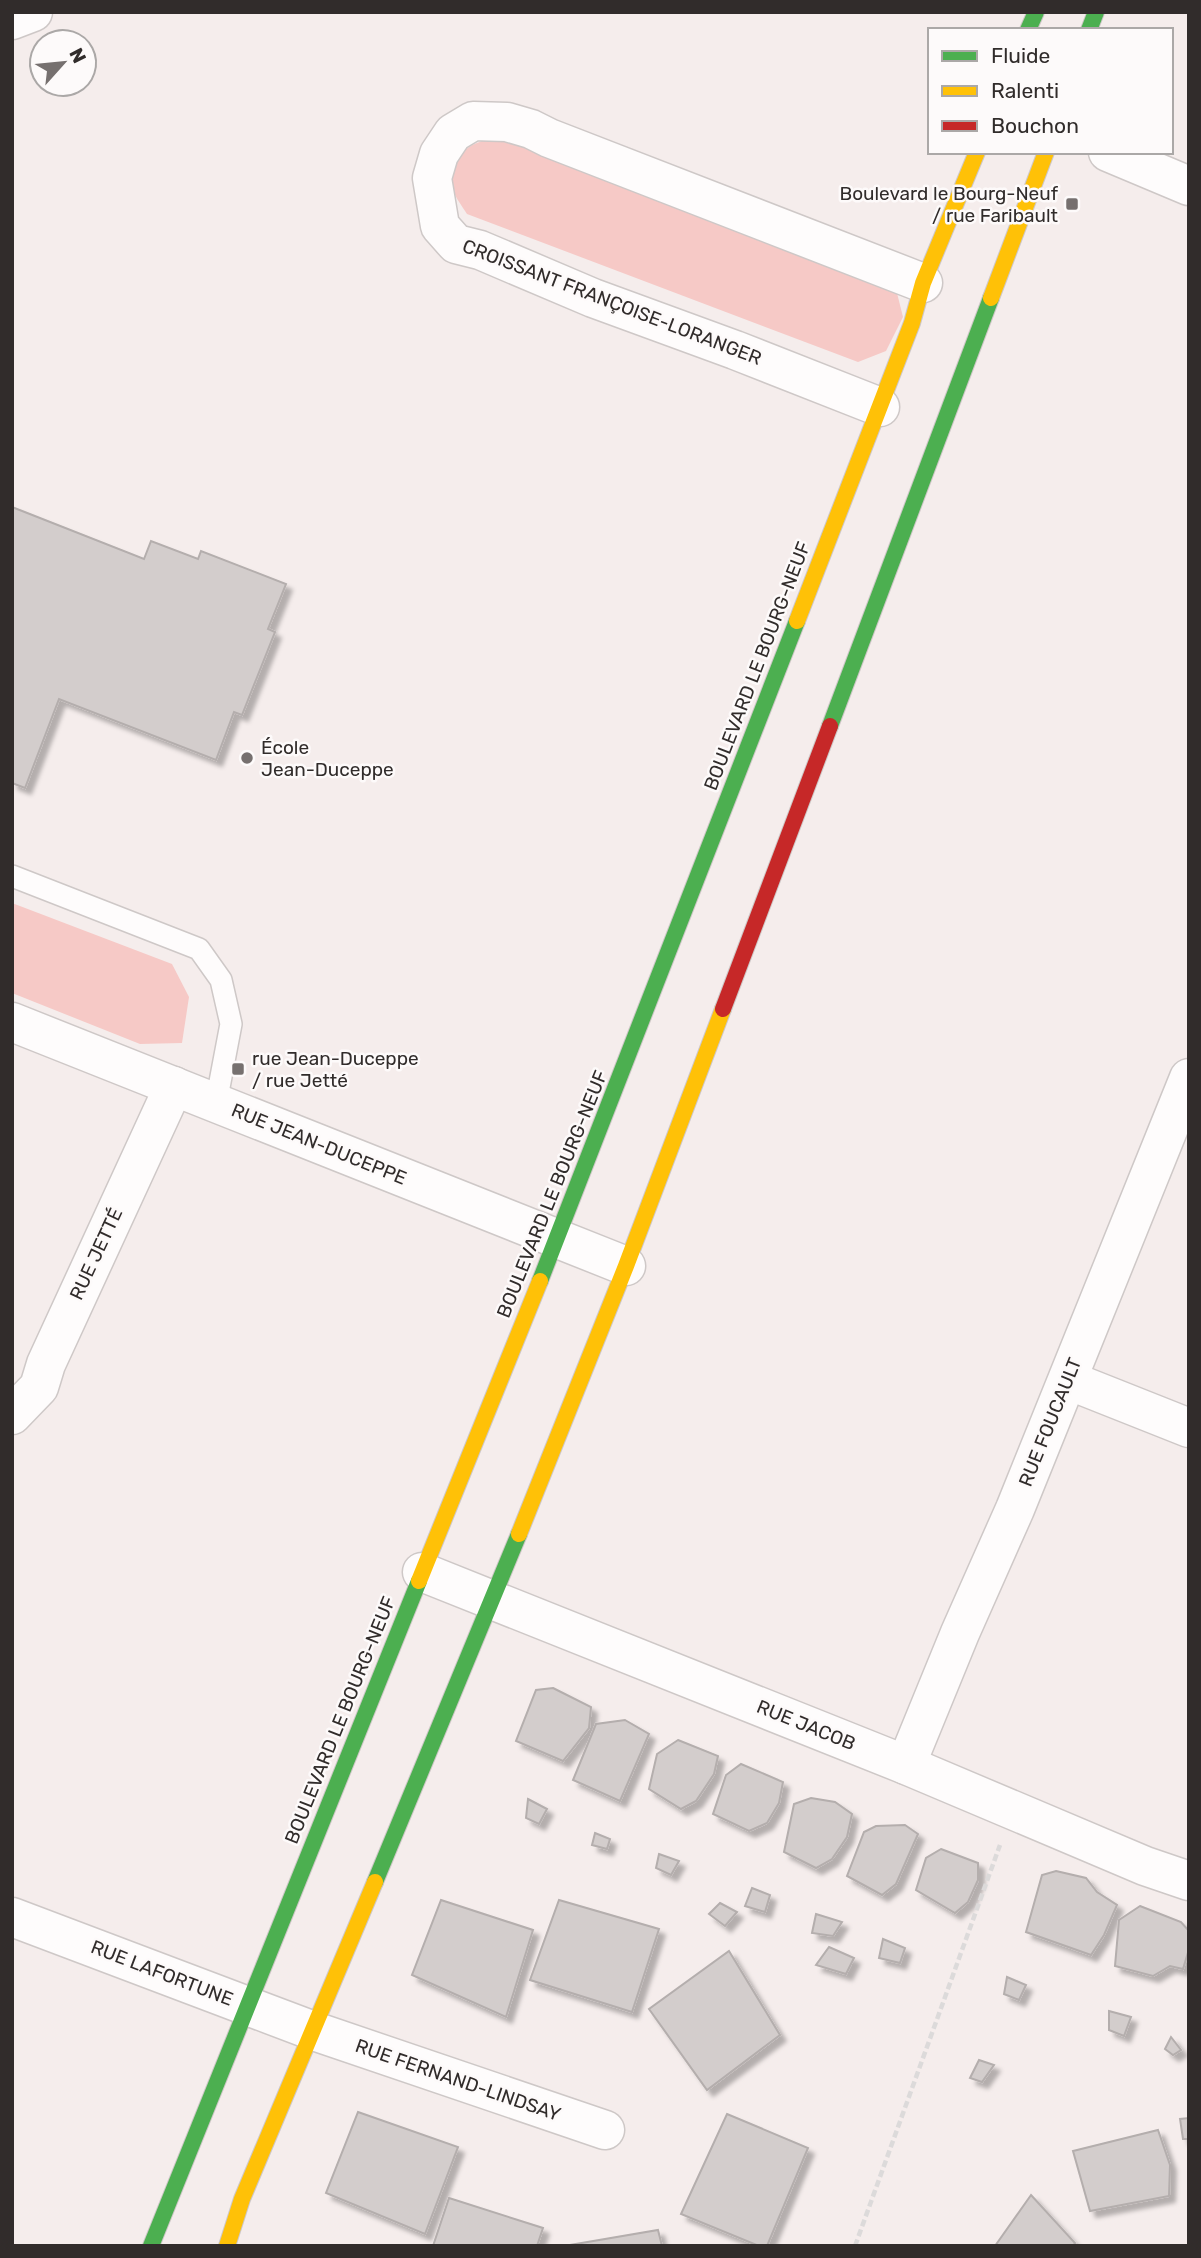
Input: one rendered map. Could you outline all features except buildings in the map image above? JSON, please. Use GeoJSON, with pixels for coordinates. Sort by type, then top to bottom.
{"type":"FeatureCollection","features":[{"type":"Feature","properties":{"kind":"street"},"geometry":{"type":"LineString","coordinates":[[12,20],[33,12]]}},
{"type":"Feature","properties":{"kind":"street"},"geometry":{"type":"LineString","coordinates":[[1029,28],[1036,12]]}},
{"type":"Feature","properties":{"kind":"street","name":"CROISSANT FRANÇOISE-LORANGER"},"geometry":{"type":"LineString","coordinates":[[880,407],[736,350],[593,298],[480,250],[456,244],[440,226],[432,178],[439,154],[453,133],[473,121],[507,122],[531,129],[923,284]]}},
{"type":"Feature","properties":{"kind":"street","name":"BOULEVARD LE BOURG-NEUF"},"geometry":{"type":"LineString","coordinates":[[151,2246],[557,1239],[880,407],[912,323],[923,284],[976,154]]}},
{"type":"Feature","properties":{"kind":"street"},"geometry":{"type":"LineString","coordinates":[[227,2246],[242,2199],[492,1601],[626,1266],[1045,154]]}},
{"type":"Feature","properties":{"kind":"street"},"geometry":{"type":"LineString","coordinates":[[1113,154],[1189,186]]}},
{"type":"Feature","properties":{"kind":"street","name":"RUE JEAN-DUCEPPE"},"geometry":{"type":"LineString","coordinates":[[12,1022],[626,1266]]}},
{"type":"Feature","properties":{"kind":"street","name":"RUE FOUCAULT"},"geometry":{"type":"LineString","coordinates":[[906,1765],[1068,1380],[1127,1227],[1189,1078]]}},
{"type":"Feature","properties":{"kind":"street","name":"RUE JETTÉ"},"geometry":{"type":"LineString","coordinates":[[12,1415],[39,1387],[46,1364],[174,1086]]}},
{"type":"Feature","properties":{"kind":"street"},"geometry":{"type":"LineString","coordinates":[[1068,1380],[1189,1428]]}},
{"type":"Feature","properties":{"kind":"street","name":"RUE JACOB"},"geometry":{"type":"LineString","coordinates":[[422,1573],[1013,1808],[1145,1866],[1189,1881]]}},
{"type":"Feature","properties":{"kind":"street","name":"RUE LAFORTUNE"},"geometry":{"type":"LineString","coordinates":[[12,1917],[312,2030]]}},
{"type":"Feature","properties":{"kind":"street","name":"RUE FERNAND-LINDSAY"},"geometry":{"type":"LineString","coordinates":[[312,2030],[605,2130]]}},
{"type":"Feature","properties":{"kind":"lane"},"geometry":{"type":"LineString","coordinates":[[12,876],[199,949],[221,980],[231,1024],[216,1103]]}},
{"type":"Feature","properties":{"kind":"path"},"geometry":{"type":"LineString","coordinates":[[855,2246],[1013,1808]]}},
{"type":"Feature","properties":{"kind":"shaded area"},"geometry":{"type":"Polygon","coordinates":[[[504,135],[895,285],[903,317],[886,351],[858,362],[467,214],[451,184],[455,162],[475,144],[504,135]]]}},
{"type":"Feature","properties":{"kind":"shaded area"},"geometry":{"type":"Polygon","coordinates":[[[12,903],[172,964],[189,997],[182,1043],[140,1044],[12,993],[12,903]]]}},
{"type":"Feature","properties":{"kind":"traffic: fast"},"geometry":{"type":"LineString","coordinates":[[1029,28],[1036,12]]}},
{"type":"Feature","properties":{"kind":"traffic: fast"},"geometry":{"type":"LineString","coordinates":[[1090,28],[1096,12]]}},
{"type":"Feature","properties":{"kind":"traffic: fast"},"geometry":{"type":"LineString","coordinates":[[830,726],[991,298]]}},
{"type":"Feature","properties":{"kind":"traffic: fast"},"geometry":{"type":"LineString","coordinates":[[540,1281],[797,621]]}},
{"type":"Feature","properties":{"kind":"traffic: fast"},"geometry":{"type":"LineString","coordinates":[[375,1882],[519,1534]]}},
{"type":"Feature","properties":{"kind":"traffic: fast"},"geometry":{"type":"LineString","coordinates":[[151,2246],[419,1581]]}},
{"type":"Feature","properties":{"kind":"traffic: slow"},"geometry":{"type":"LineString","coordinates":[[797,621],[912,323],[923,283],[976,154]]}},
{"type":"Feature","properties":{"kind":"traffic: slow"},"geometry":{"type":"LineString","coordinates":[[991,298],[1045,154]]}},
{"type":"Feature","properties":{"kind":"traffic: slow"},"geometry":{"type":"LineString","coordinates":[[519,1534],[626,1266],[723,1009]]}},
{"type":"Feature","properties":{"kind":"traffic: slow"},"geometry":{"type":"LineString","coordinates":[[419,1581],[540,1281]]}},
{"type":"Feature","properties":{"kind":"traffic: slow"},"geometry":{"type":"LineString","coordinates":[[227,2246],[242,2199],[375,1882]]}},
{"type":"Feature","properties":{"kind":"traffic: jam"},"geometry":{"type":"LineString","coordinates":[[723,1009],[830,726]]}},
{"type":"Feature","properties":{"kind":"place","name":"Boulevard le Bourg-Neuf / rue Faribault"},"geometry":{"type":"Point","coordinates":[1072,204]}},
{"type":"Feature","properties":{"kind":"place","name":"École Jean-Duceppe"},"geometry":{"type":"Point","coordinates":[247,758]}},
{"type":"Feature","properties":{"kind":"place","name":"rue Jean-Duceppe / rue Jetté"},"geometry":{"type":"Point","coordinates":[238,1069]}}]}
